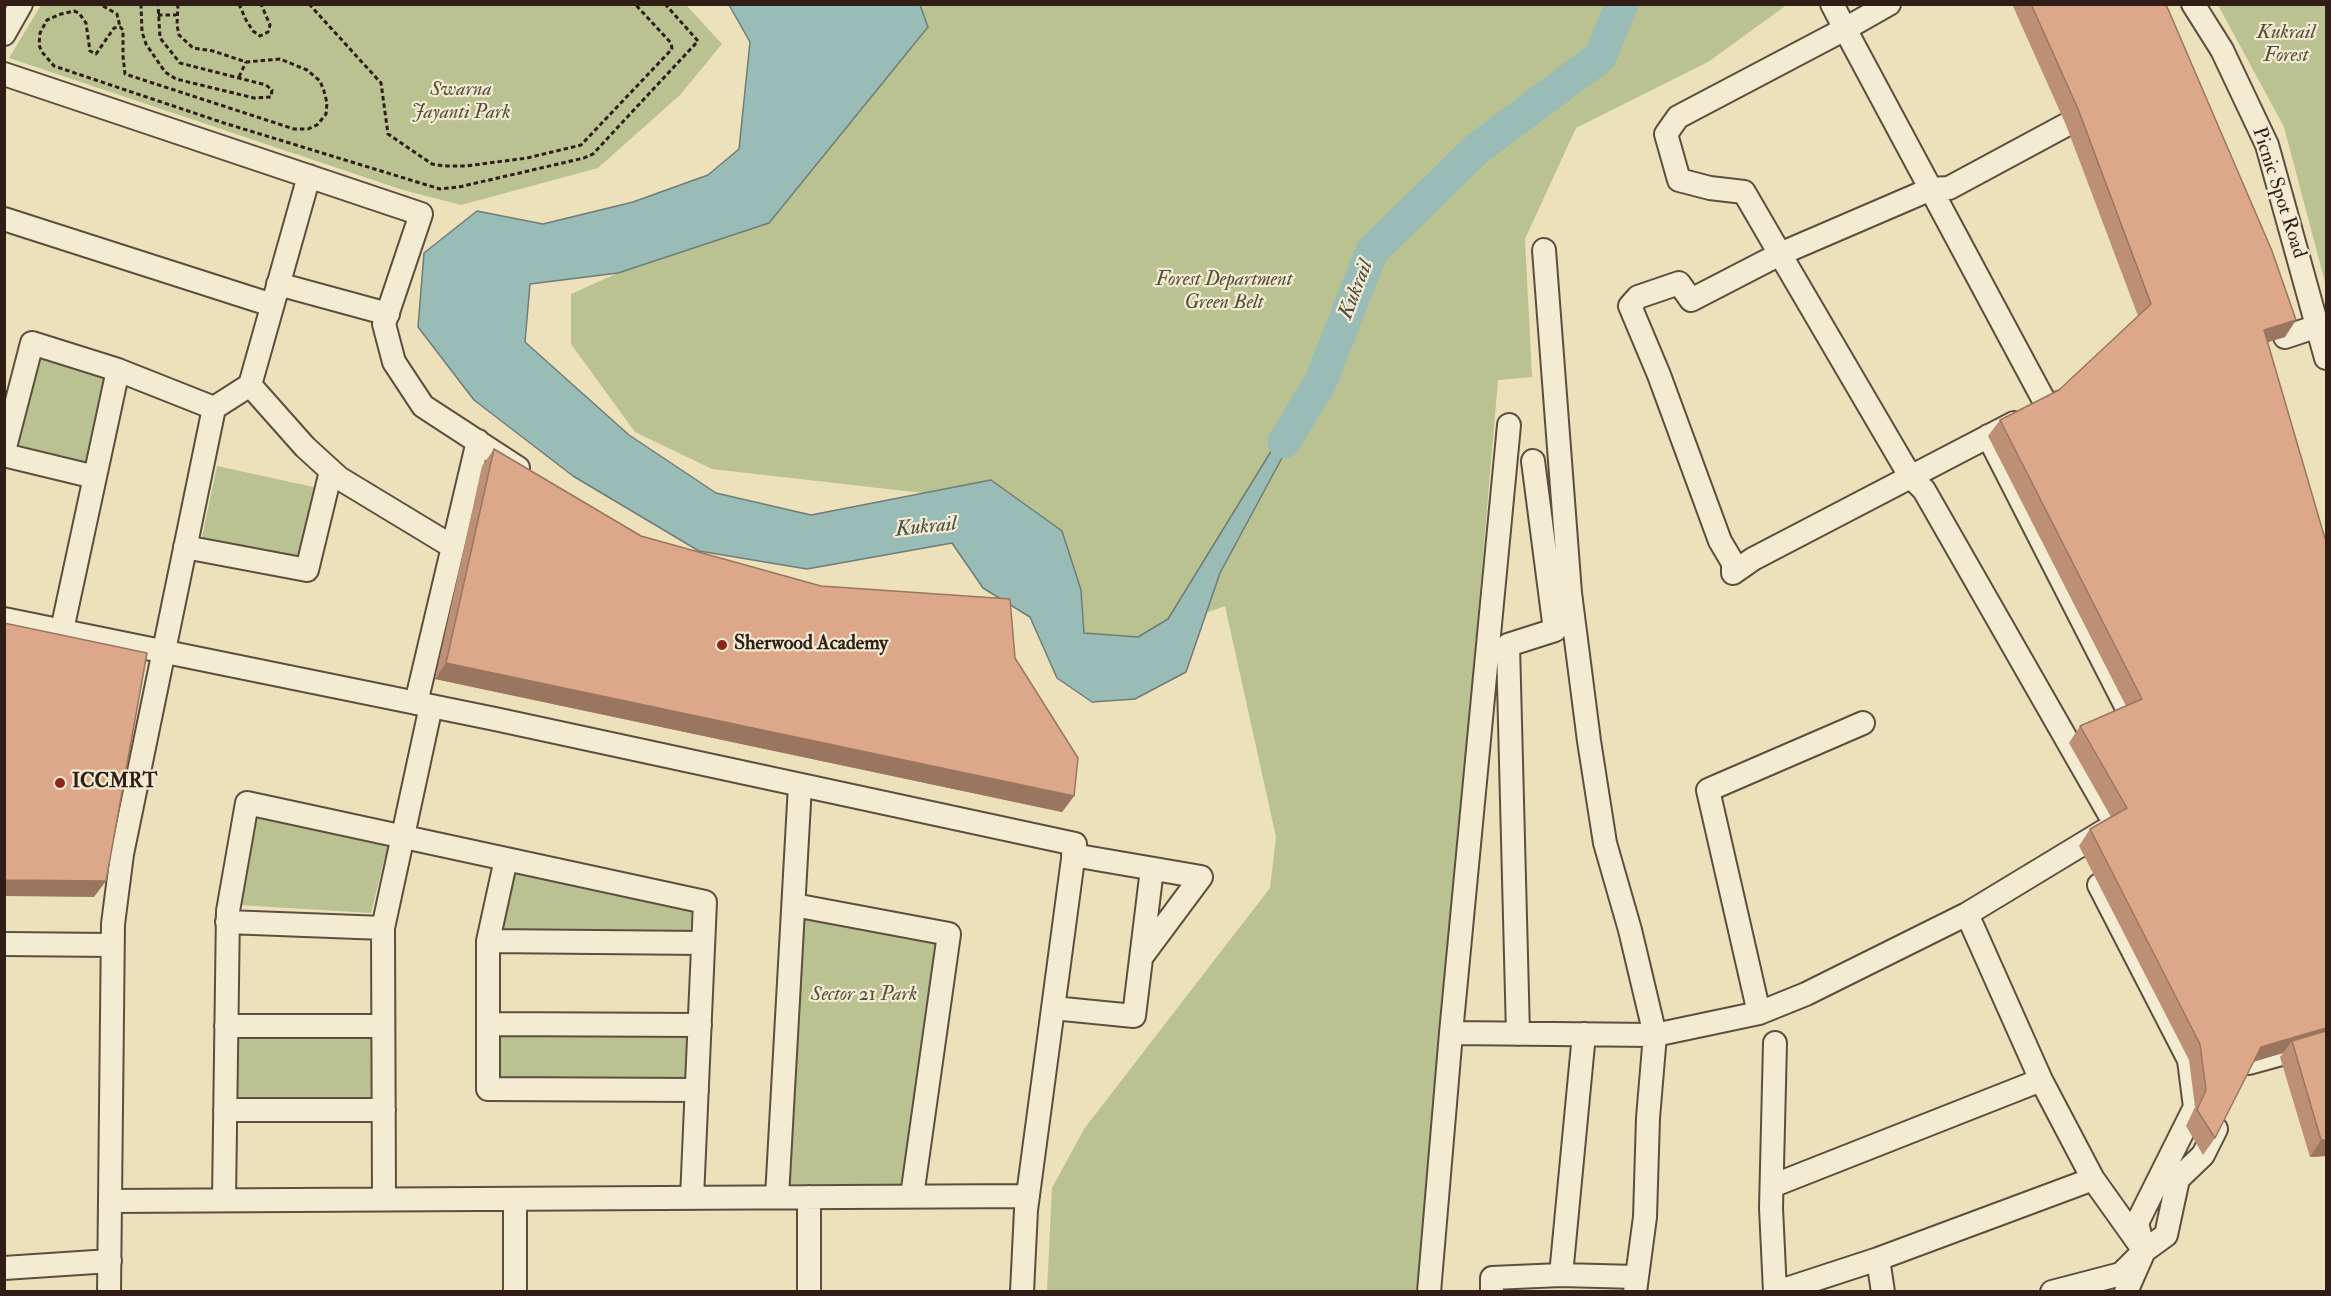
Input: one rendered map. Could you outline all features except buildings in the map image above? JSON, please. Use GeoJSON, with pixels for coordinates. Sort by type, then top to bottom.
{"type":"FeatureCollection","features":[{"type":"Feature","properties":{"kind":"street"},"geometry":{"type":"LineString","coordinates":[[4,34],[21,4]]}},
{"type":"Feature","properties":{"kind":"street"},"geometry":{"type":"LineString","coordinates":[[1832,4],[2047,406]]}},
{"type":"Feature","properties":{"kind":"street"},"geometry":{"type":"LineString","coordinates":[[1889,4],[1677,117],[1666,134],[1679,180],[1710,188],[1744,192],[1910,476],[1924,490],[2115,824]]}},
{"type":"Feature","properties":{"kind":"street","name":"Picnic Spot Road"},"geometry":{"type":"LineString","coordinates":[[2193,4],[2222,50],[2267,145],[2326,358]]}},
{"type":"Feature","properties":{"kind":"street"},"geometry":{"type":"LineString","coordinates":[[4,74],[421,214],[384,324],[394,362],[423,405],[535,479]]}},
{"type":"Feature","properties":{"kind":"street"},"geometry":{"type":"LineString","coordinates":[[2066,125],[1948,188],[1931,189],[1780,254],[1691,300],[1679,283],[1638,297],[1630,306],[1659,375],[1720,541],[1733,563],[1732,573],[1910,476],[2047,406],[2081,396]]}},
{"type":"Feature","properties":{"kind":"street"},"geometry":{"type":"LineString","coordinates":[[109,1292],[112,945],[122,854],[214,408],[250,385],[309,176]]}},
{"type":"Feature","properties":{"kind":"street"},"geometry":{"type":"LineString","coordinates":[[4,219],[275,295],[388,314]]}},
{"type":"Feature","properties":{"kind":"street"},"geometry":{"type":"LineString","coordinates":[[1492,1292],[1492,1278],[1562,1275],[1636,1284],[1645,1217],[1648,1118],[1655,1035],[1630,930],[1605,843],[1589,741],[1570,593],[1544,250]]}},
{"type":"Feature","properties":{"kind":"street"},"geometry":{"type":"LineString","coordinates":[[2263,343],[2281,327],[2318,326]]}},
{"type":"Feature","properties":{"kind":"street"},"geometry":{"type":"LineString","coordinates":[[95,477],[4,453],[32,342],[118,370],[214,408]]}},
{"type":"Feature","properties":{"kind":"street"},"geometry":{"type":"LineString","coordinates":[[62,630],[118,370]]}},
{"type":"Feature","properties":{"kind":"street"},"geometry":{"type":"LineString","coordinates":[[250,385],[306,447],[339,478],[453,547]]}},
{"type":"Feature","properties":{"kind":"street"},"geometry":{"type":"LineString","coordinates":[[1429,1292],[1451,1033],[1509,425]]}},
{"type":"Feature","properties":{"kind":"street"},"geometry":{"type":"LineString","coordinates":[[1988,436],[2131,716]]}},
{"type":"Feature","properties":{"kind":"street"},"geometry":{"type":"LineString","coordinates":[[384,1199],[383,928],[403,836],[423,705],[453,547],[478,441]]}},
{"type":"Feature","properties":{"kind":"street"},"geometry":{"type":"LineString","coordinates":[[1518,1034],[1508,645],[1555,630],[1533,461]]}},
{"type":"Feature","properties":{"kind":"street"},"geometry":{"type":"LineString","coordinates":[[185,547],[307,570],[331,471]]}},
{"type":"Feature","properties":{"kind":"street"},"geometry":{"type":"LineString","coordinates":[[4,618],[1075,844],[1028,1196],[1022,1292]]}},
{"type":"Feature","properties":{"kind":"street"},"geometry":{"type":"LineString","coordinates":[[1759,1013],[1708,790],[1863,723]]}},
{"type":"Feature","properties":{"kind":"street"},"geometry":{"type":"LineString","coordinates":[[777,1197],[800,785]]}},
{"type":"Feature","properties":{"kind":"street"},"geometry":{"type":"LineString","coordinates":[[224,1200],[227,922],[247,803],[705,902],[692,1198]]}},
{"type":"Feature","properties":{"kind":"street"},"geometry":{"type":"LineString","coordinates":[[1451,1033],[1655,1035],[1759,1013],[1806,994],[1967,914],[2115,824],[2154,810]]}},
{"type":"Feature","properties":{"kind":"street"},"geometry":{"type":"LineString","coordinates":[[1073,855],[1201,877],[1142,957]]}},
{"type":"Feature","properties":{"kind":"street"},"geometry":{"type":"LineString","coordinates":[[507,859],[488,941],[488,1089],[697,1090]]}},
{"type":"Feature","properties":{"kind":"street"},"geometry":{"type":"LineString","coordinates":[[1053,1008],[1134,1016],[1152,868]]}},
{"type":"Feature","properties":{"kind":"street"},"geometry":{"type":"LineString","coordinates":[[2098,885],[2189,1060],[2194,1107],[2137,1223],[2144,1251],[2126,1292]]}},
{"type":"Feature","properties":{"kind":"street"},"geometry":{"type":"LineString","coordinates":[[794,905],[949,934],[912,1196]]}},
{"type":"Feature","properties":{"kind":"street"},"geometry":{"type":"LineString","coordinates":[[1967,914],[2041,1080],[2093,1179],[2144,1251]]}},
{"type":"Feature","properties":{"kind":"street"},"geometry":{"type":"LineString","coordinates":[[227,922],[383,928]]}},
{"type":"Feature","properties":{"kind":"street"},"geometry":{"type":"LineString","coordinates":[[488,941],[703,943]]}},
{"type":"Feature","properties":{"kind":"street"},"geometry":{"type":"LineString","coordinates":[[4,944],[112,945]]}},
{"type":"Feature","properties":{"kind":"street"},"geometry":{"type":"LineString","coordinates":[[2234,1018],[2249,1063],[2239,1083]]}},
{"type":"Feature","properties":{"kind":"street"},"geometry":{"type":"LineString","coordinates":[[2249,1063],[2324,1042],[2315,1021]]}},
{"type":"Feature","properties":{"kind":"street"},"geometry":{"type":"LineString","coordinates":[[488,1024],[700,1025]]}},
{"type":"Feature","properties":{"kind":"street"},"geometry":{"type":"LineString","coordinates":[[226,1026],[383,1026]]}},
{"type":"Feature","properties":{"kind":"street"},"geometry":{"type":"LineString","coordinates":[[1562,1275],[1584,1034]]}},
{"type":"Feature","properties":{"kind":"street"},"geometry":{"type":"LineString","coordinates":[[1775,1043],[1772,1186],[1776,1292],[1878,1259],[2093,1179]]}},
{"type":"Feature","properties":{"kind":"street"},"geometry":{"type":"LineString","coordinates":[[1772,1186],[2041,1080]]}},
{"type":"Feature","properties":{"kind":"street"},"geometry":{"type":"LineString","coordinates":[[225,1110],[384,1110]]}},
{"type":"Feature","properties":{"kind":"street"},"geometry":{"type":"LineString","coordinates":[[2052,1292],[2121,1274],[2144,1251],[2166,1235],[2178,1179],[2203,1155],[2224,1114]]}},
{"type":"Feature","properties":{"kind":"street"},"geometry":{"type":"LineString","coordinates":[[110,1201],[1028,1196]]}},
{"type":"Feature","properties":{"kind":"street"},"geometry":{"type":"LineString","coordinates":[[808,1292],[809,1197]]}},
{"type":"Feature","properties":{"kind":"street"},"geometry":{"type":"LineString","coordinates":[[515,1199],[515,1292]]}},
{"type":"Feature","properties":{"kind":"street"},"geometry":{"type":"LineString","coordinates":[[1878,1259],[1883,1292]]}},
{"type":"Feature","properties":{"kind":"street"},"geometry":{"type":"LineString","coordinates":[[4,1268],[110,1261]]}},
{"type":"Feature","properties":{"kind":"path"},"geometry":{"type":"LineString","coordinates":[[101,5],[124,4]]}},
{"type":"Feature","properties":{"kind":"path"},"geometry":{"type":"LineString","coordinates":[[141,4],[142,32],[146,44],[165,72],[176,79],[254,98],[271,97],[272,90],[266,85],[180,63],[160,38],[158,4]]}},
{"type":"Feature","properties":{"kind":"path"},"geometry":{"type":"LineString","coordinates":[[101,5],[117,14],[123,30],[125,74],[294,129],[308,129],[317,125],[326,114],[327,103],[320,81],[307,70],[280,59],[246,62],[213,51],[193,48],[179,35],[176,15],[178,4]]}},
{"type":"Feature","properties":{"kind":"path"},"geometry":{"type":"LineString","coordinates":[[239,4],[253,31],[260,36],[268,32],[270,25],[261,4]]}},
{"type":"Feature","properties":{"kind":"path"},"geometry":{"type":"LineString","coordinates":[[309,4],[381,83],[388,134],[432,164],[444,166],[466,166],[527,158],[580,145],[672,49],[672,43],[635,4]]}},
{"type":"Feature","properties":{"kind":"path"},"geometry":{"type":"LineString","coordinates":[[120,27],[114,28],[96,54],[90,51],[86,23],[79,13],[74,11],[48,20],[43,26],[39,45],[54,66],[224,123],[440,189],[459,187],[584,159],[593,154],[698,41],[665,4]]}},
{"type":"Feature","properties":{"kind":"path"},"geometry":{"type":"LineString","coordinates":[[158,15],[176,15]]}},
{"type":"Feature","properties":{"kind":"path"},"geometry":{"type":"LineString","coordinates":[[239,77],[246,62]]}},
{"type":"Feature","properties":{"kind":"green space","name":"Swarna Jayanti Park"},"geometry":{"type":"Polygon","coordinates":[[[41,5],[686,5],[722,44],[680,95],[598,168],[461,205],[403,190],[9,58],[41,5]]]}},
{"type":"Feature","properties":{"kind":"green space","name":"Forest Department Green Belt"},"geometry":{"type":"Polygon","coordinates":[[[920,5],[1782,5],[1784,7],[1708,62],[1576,128],[1525,239],[1532,377],[1498,380],[1420,1291],[1047,1291],[1052,1188],[1084,1129],[1270,888],[1276,837],[1225,606],[1138,637],[1084,633],[1081,590],[991,480],[923,493],[712,469],[635,432],[571,344],[571,294],[618,273],[769,223],[928,28],[920,5]]]}},
{"type":"Feature","properties":{"kind":"green space","name":"Kukrail Forest"},"geometry":{"type":"Polygon","coordinates":[[[2218,5],[2326,5],[2326,286],[2284,127],[2218,5]]]}},
{"type":"Feature","properties":{"kind":"green space"},"geometry":{"type":"Polygon","coordinates":[[[36,356],[105,378],[85,463],[15,444],[36,356]]]}},
{"type":"Feature","properties":{"kind":"green space"},"geometry":{"type":"Polygon","coordinates":[[[217,466],[318,488],[302,564],[201,542],[217,466]]]}},
{"type":"Feature","properties":{"kind":"green space"},"geometry":{"type":"Polygon","coordinates":[[[256,815],[388,845],[371,913],[239,905],[256,815]]]}},
{"type":"Feature","properties":{"kind":"green space"},"geometry":{"type":"Polygon","coordinates":[[[512,870],[692,908],[690,935],[497,932],[512,870]]]}},
{"type":"Feature","properties":{"kind":"green space","name":"Sector 21 Park"},"geometry":{"type":"Polygon","coordinates":[[[803,918],[936,943],[902,1185],[789,1184],[803,918]]]}},
{"type":"Feature","properties":{"kind":"green space"},"geometry":{"type":"Polygon","coordinates":[[[497,1032],[688,1033],[689,1078],[498,1078],[497,1032]]]}},
{"type":"Feature","properties":{"kind":"green space"},"geometry":{"type":"Polygon","coordinates":[[[238,1037],[373,1039],[373,1100],[237,1098],[238,1037]]]}},
{"type":"Feature","properties":{"kind":"water"},"geometry":{"type":"Polygon","coordinates":[[[729,5],[920,5],[928,27],[769,223],[618,273],[530,284],[525,342],[629,435],[716,493],[811,515],[991,480],[1062,531],[1081,590],[1084,633],[1138,637],[1168,619],[1289,422],[1307,403],[1298,428],[1220,573],[1186,672],[1135,699],[1092,702],[1057,678],[1030,617],[983,588],[952,543],[807,569],[699,551],[573,476],[474,400],[418,327],[424,253],[477,211],[543,224],[633,202],[708,175],[739,149],[750,42],[729,5]]]}},
{"type":"Feature","properties":{"kind":"waterway","name":"Kukrail"},"geometry":{"type":"LineString","coordinates":[[1284,442],[1320,383],[1372,251],[1478,148],[1600,57],[1622,4]]}},
{"type":"Feature","properties":{"kind":"place","name":"Sherwood Academy"},"geometry":{"type":"Point","coordinates":[722,645]}},
{"type":"Feature","properties":{"kind":"place","name":"ICCMRT"},"geometry":{"type":"Point","coordinates":[60,783]}}]}
